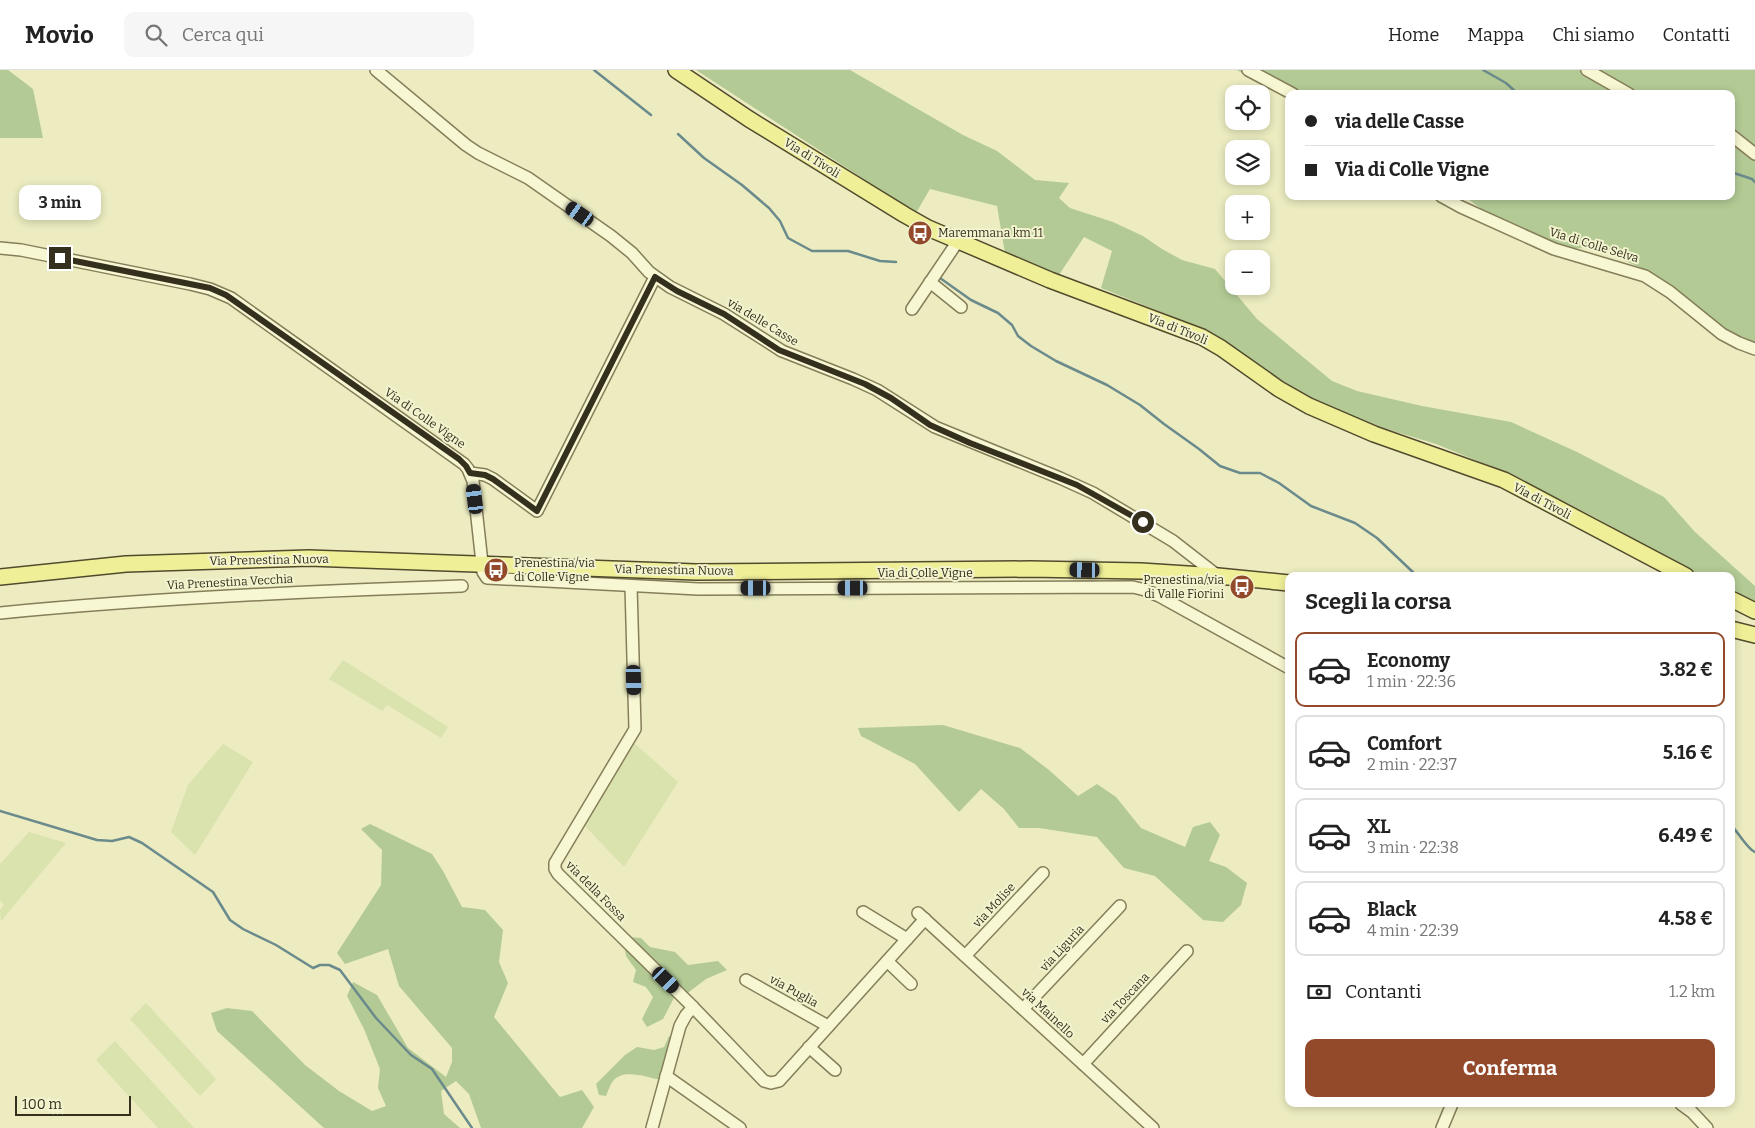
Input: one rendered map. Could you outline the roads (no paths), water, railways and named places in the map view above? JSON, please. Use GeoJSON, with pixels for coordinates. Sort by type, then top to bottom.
{"type":"FeatureCollection","features":[{"type":"Feature","properties":{"kind":"main road","name":"Via di Tivoli"},"geometry":{"type":"LineString","coordinates":[[676,70],[749,119],[928,228],[1064,285],[1202,337],[1221,348],[1279,389],[1308,406],[1364,430],[1504,480],[1678,572]]}},
{"type":"Feature","properties":{"kind":"main road","name":"Via Prenestina Nuova"},"geometry":{"type":"LineString","coordinates":[[0,577],[126,564],[297,558],[696,572],[1039,569],[1141,571],[1285,583]]}},
{"type":"Feature","properties":{"kind":"main road"},"geometry":{"type":"LineString","coordinates":[[1735,600],[1755,611]]}},
{"type":"Feature","properties":{"kind":"main road"},"geometry":{"type":"LineString","coordinates":[[1735,630],[1755,634]]}},
{"type":"Feature","properties":{"kind":"street","name":"via delle Casse"},"geometry":{"type":"LineString","coordinates":[[376,70],[473,150],[528,178],[611,236],[632,252],[655,277],[677,291],[724,314],[779,350],[877,390],[930,425],[1093,493],[1173,541],[1218,576]]}},
{"type":"Feature","properties":{"kind":"street"},"geometry":{"type":"LineString","coordinates":[[1248,70],[1286,90]]}},
{"type":"Feature","properties":{"kind":"street"},"geometry":{"type":"LineString","coordinates":[[1587,70],[1622,90]]}},
{"type":"Feature","properties":{"kind":"street"},"geometry":{"type":"LineString","coordinates":[[1735,138],[1755,154]]}},
{"type":"Feature","properties":{"kind":"street","name":"Via di Colle Selva"},"geometry":{"type":"LineString","coordinates":[[1448,200],[1561,251],[1645,276],[1670,292],[1722,334],[1738,343],[1755,349]]}},
{"type":"Feature","properties":{"kind":"street"},"geometry":{"type":"LineString","coordinates":[[912,309],[958,241]]}},
{"type":"Feature","properties":{"kind":"street","name":"Via di Colle Vigne"},"geometry":{"type":"LineString","coordinates":[[0,248],[22,250],[190,284],[222,293],[459,459],[470,473]]}},
{"type":"Feature","properties":{"kind":"street"},"geometry":{"type":"LineString","coordinates":[[482,564],[473,484],[470,473],[485,475],[493,479],[537,511],[655,277]]}},
{"type":"Feature","properties":{"kind":"street"},"geometry":{"type":"LineString","coordinates":[[930,282],[961,308]]}},
{"type":"Feature","properties":{"kind":"street","name":"Via di Colle Vigne"},"geometry":{"type":"LineString","coordinates":[[482,564],[484,574],[489,579],[698,589],[1127,586],[1145,590],[1159,596],[1285,666]]}},
{"type":"Feature","properties":{"kind":"street","name":"Via Prenestina Vecchia"},"geometry":{"type":"LineString","coordinates":[[0,613],[91,604],[158,600],[341,590],[462,586]]}},
{"type":"Feature","properties":{"kind":"street","name":"via della Fossa"},"geometry":{"type":"LineString","coordinates":[[632,586],[635,729],[555,863],[554,869],[694,1007],[764,1080],[771,1083]]}},
{"type":"Feature","properties":{"kind":"street","name":"via Molise"},"geometry":{"type":"LineString","coordinates":[[965,956],[1043,873]]}},
{"type":"Feature","properties":{"kind":"street","name":"via Liguria"},"geometry":{"type":"LineString","coordinates":[[1023,1009],[1120,906]]}},
{"type":"Feature","properties":{"kind":"street"},"geometry":{"type":"LineString","coordinates":[[863,912],[907,939]]}},
{"type":"Feature","properties":{"kind":"street","name":"via Mainello"},"geometry":{"type":"LineString","coordinates":[[771,1083],[779,1081],[907,939],[921,916],[1153,1128]]}},
{"type":"Feature","properties":{"kind":"street","name":"via Toscana"},"geometry":{"type":"LineString","coordinates":[[1083,1064],[1188,951]]}},
{"type":"Feature","properties":{"kind":"street"},"geometry":{"type":"LineString","coordinates":[[887,961],[911,984]]}},
{"type":"Feature","properties":{"kind":"street","name":"via Puglia"},"geometry":{"type":"LineString","coordinates":[[746,980],[828,1026]]}},
{"type":"Feature","properties":{"kind":"street"},"geometry":{"type":"LineString","coordinates":[[652,1128],[682,1023],[694,1007]]}},
{"type":"Feature","properties":{"kind":"street"},"geometry":{"type":"LineString","coordinates":[[809,1047],[835,1070]]}},
{"type":"Feature","properties":{"kind":"street"},"geometry":{"type":"LineString","coordinates":[[666,1076],[740,1128]]}},
{"type":"Feature","properties":{"kind":"street"},"geometry":{"type":"LineString","coordinates":[[1442,1128],[1451,1107]]}},
{"type":"Feature","properties":{"kind":"street"},"geometry":{"type":"LineString","coordinates":[[1688,1107],[1706,1128]]}},
{"type":"Feature","properties":{"kind":"waterway"},"geometry":{"type":"LineString","coordinates":[[594,70],[651,115]]}},
{"type":"Feature","properties":{"kind":"waterway"},"geometry":{"type":"LineString","coordinates":[[1483,70],[1506,83],[1514,90]]}},
{"type":"Feature","properties":{"kind":"waterway"},"geometry":{"type":"LineString","coordinates":[[678,134],[704,158],[742,185],[769,208],[780,221],[788,238],[812,251],[848,251],[880,261],[896,262]]}},
{"type":"Feature","properties":{"kind":"waterway"},"geometry":{"type":"LineString","coordinates":[[1735,173],[1752,179],[1755,182]]}},
{"type":"Feature","properties":{"kind":"waterway"},"geometry":{"type":"LineString","coordinates":[[940,278],[971,300],[998,313],[1012,325],[1018,336],[1031,346],[1056,361],[1107,385],[1140,405],[1220,466],[1240,473],[1260,473],[1279,483],[1311,506],[1355,523],[1377,538],[1413,572]]}},
{"type":"Feature","properties":{"kind":"waterway"},"geometry":{"type":"LineString","coordinates":[[0,811],[97,840],[112,841],[129,837],[142,843],[213,892],[230,920],[243,929],[276,945],[313,968],[320,965],[329,965],[340,970],[376,1018],[411,1055],[432,1069],[472,1128]]}},
{"type":"Feature","properties":{"kind":"waterway"},"geometry":{"type":"LineString","coordinates":[[1735,830],[1749,848],[1755,852]]}},
{"type":"Feature","properties":{"kind":"place","name":"Maremmana km 11"},"geometry":{"type":"Point","coordinates":[920,233]}},
{"type":"Feature","properties":{"kind":"place","name":"Prenestina/via di Colle Vigne"},"geometry":{"type":"Point","coordinates":[496,570]}},
{"type":"Feature","properties":{"kind":"place","name":"Prenestina/via di Valle Fiorini"},"geometry":{"type":"Point","coordinates":[1242,587]}}]}
